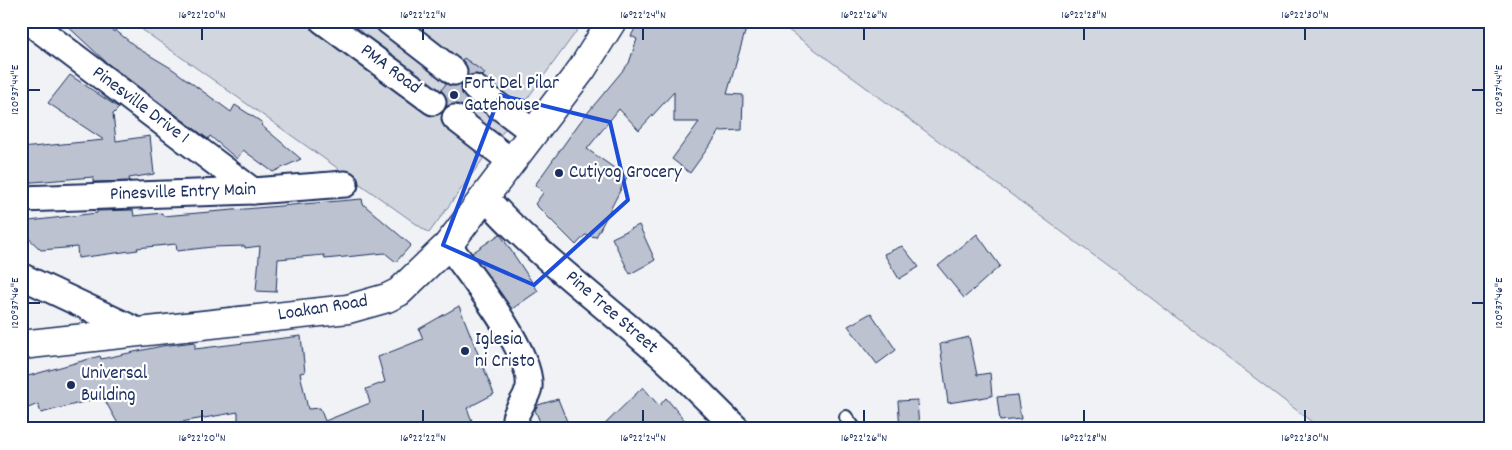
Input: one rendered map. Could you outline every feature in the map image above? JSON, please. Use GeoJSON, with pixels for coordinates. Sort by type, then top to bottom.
{"type":"FeatureCollection","features":[{"type":"Feature","properties":{"kind":"main road","name":"Loakan Road"},"geometry":{"type":"LineString","coordinates":[[21,344],[348,309],[387,298],[399,292],[448,245],[582,69],[612,21]]}},
{"type":"Feature","properties":{"kind":"street","name":"Pinesville Drive 1"},"geometry":{"type":"LineString","coordinates":[[28,21],[253,190]]}},
{"type":"Feature","properties":{"kind":"street","name":"PMA Road"},"geometry":{"type":"LineString","coordinates":[[323,21],[433,102]]}},
{"type":"Feature","properties":{"kind":"street"},"geometry":{"type":"LineString","coordinates":[[358,46],[375,21]]}},
{"type":"Feature","properties":{"kind":"street","name":"PMA Road"},"geometry":{"type":"LineString","coordinates":[[388,21],[454,72]]}},
{"type":"Feature","properties":{"kind":"street"},"geometry":{"type":"LineString","coordinates":[[475,88],[534,133]]}},
{"type":"Feature","properties":{"kind":"street"},"geometry":{"type":"LineString","coordinates":[[455,118],[512,162]]}},
{"type":"Feature","properties":{"kind":"street","name":"Pinesville Entry Main"},"geometry":{"type":"LineString","coordinates":[[21,199],[253,190],[345,184]]}},
{"type":"Feature","properties":{"kind":"street","name":"Pine Tree Street"},"geometry":{"type":"LineString","coordinates":[[485,197],[497,211],[577,284],[648,343],[736,429]]}},
{"type":"Feature","properties":{"kind":"street"},"geometry":{"type":"LineString","coordinates":[[448,245],[499,314],[525,364],[529,386],[515,418],[518,429]]}},
{"type":"Feature","properties":{"kind":"street"},"geometry":{"type":"LineString","coordinates":[[21,276],[140,332]]}},
{"type":"Feature","properties":{"kind":"lane"},"geometry":{"type":"LineString","coordinates":[[846,418],[855,429]]}},
{"type":"Feature","properties":{"kind":"highlighted area"},"geometry":{"type":"Polygon","coordinates":[[[500,95],[610,122],[628,200],[534,285],[443,245],[500,95]]]}},
{"type":"Feature","properties":{"kind":"shaded area"},"geometry":{"type":"Polygon","coordinates":[[[130,21],[584,21],[429,233],[130,21]]]}},
{"type":"Feature","properties":{"kind":"shaded area"},"geometry":{"type":"Polygon","coordinates":[[[776,21],[1491,21],[1491,429],[1321,429],[1142,291],[776,21]]]}},
{"type":"Feature","properties":{"kind":"building"},"geometry":{"type":"Polygon","coordinates":[[[62,21],[102,21],[114,32],[115,30],[139,49],[171,68],[231,112],[235,105],[263,123],[261,125],[301,159],[273,172],[243,150],[237,159],[210,136],[208,139],[107,63],[62,21]]]}},
{"type":"Feature","properties":{"kind":"building"},"geometry":{"type":"Polygon","coordinates":[[[639,21],[718,21],[746,29],[727,94],[743,95],[742,130],[720,131],[690,173],[672,159],[699,122],[674,122],[674,92],[639,130],[619,109],[587,149],[627,177],[596,237],[585,235],[576,245],[535,204],[543,193],[535,185],[580,122],[629,63],[637,39],[631,36],[639,21]]]}},
{"type":"Feature","properties":{"kind":"building"},"geometry":{"type":"Polygon","coordinates":[[[464,58],[485,73],[483,76],[476,74],[467,76],[467,67],[462,60],[464,58]]]}},
{"type":"Feature","properties":{"kind":"building"},"geometry":{"type":"Polygon","coordinates":[[[70,75],[119,108],[113,114],[116,141],[150,136],[154,174],[129,178],[130,181],[93,182],[93,177],[21,183],[21,148],[104,140],[48,103],[70,75]]]}},
{"type":"Feature","properties":{"kind":"building"},"geometry":{"type":"Polygon","coordinates":[[[446,84],[453,86],[462,84],[462,93],[467,100],[463,106],[456,104],[446,107],[446,97],[441,90],[446,84]]]}},
{"type":"Feature","properties":{"kind":"building"},"geometry":{"type":"Polygon","coordinates":[[[362,199],[363,204],[411,245],[396,262],[385,253],[325,259],[324,255],[278,259],[276,292],[256,291],[260,246],[245,248],[245,246],[212,247],[177,251],[176,244],[137,248],[138,250],[78,258],[77,247],[41,250],[21,231],[21,222],[97,213],[97,211],[133,210],[134,216],[162,213],[163,216],[362,199]]]}},
{"type":"Feature","properties":{"kind":"building"},"geometry":{"type":"Polygon","coordinates":[[[639,225],[655,260],[630,274],[612,238],[639,225]]]}},
{"type":"Feature","properties":{"kind":"building"},"geometry":{"type":"Polygon","coordinates":[[[500,234],[538,291],[512,309],[472,253],[500,234]]]}},
{"type":"Feature","properties":{"kind":"building"},"geometry":{"type":"Polygon","coordinates":[[[977,234],[1000,266],[964,298],[938,266],[977,234]]]}},
{"type":"Feature","properties":{"kind":"building"},"geometry":{"type":"Polygon","coordinates":[[[902,246],[919,267],[899,279],[884,254],[902,246]]]}},
{"type":"Feature","properties":{"kind":"building"},"geometry":{"type":"Polygon","coordinates":[[[459,306],[494,394],[467,408],[475,429],[238,429],[238,412],[142,429],[121,429],[103,397],[41,413],[38,404],[21,411],[21,378],[100,356],[101,359],[162,346],[195,342],[195,349],[301,336],[305,372],[300,373],[308,409],[320,408],[325,421],[370,403],[366,389],[385,382],[378,357],[423,339],[419,329],[459,306]]]}},
{"type":"Feature","properties":{"kind":"building"},"geometry":{"type":"Polygon","coordinates":[[[871,313],[896,350],[877,364],[848,326],[871,313]]]}},
{"type":"Feature","properties":{"kind":"building"},"geometry":{"type":"Polygon","coordinates":[[[969,337],[977,375],[990,373],[992,396],[948,403],[940,344],[969,337]]]}},
{"type":"Feature","properties":{"kind":"building"},"geometry":{"type":"Polygon","coordinates":[[[643,387],[659,406],[666,398],[692,429],[600,429],[643,387]]]}},
{"type":"Feature","properties":{"kind":"building"},"geometry":{"type":"Polygon","coordinates":[[[1017,395],[1021,419],[1000,421],[997,397],[1017,395]]]}},
{"type":"Feature","properties":{"kind":"building"},"geometry":{"type":"Polygon","coordinates":[[[558,399],[570,429],[543,429],[535,410],[538,405],[558,399]]]}},
{"type":"Feature","properties":{"kind":"building"},"geometry":{"type":"Polygon","coordinates":[[[917,400],[919,429],[900,429],[898,401],[917,400]]]}},
{"type":"Feature","properties":{"kind":"place","name":"Fort Del Pilar Gatehouse"},"geometry":{"type":"Point","coordinates":[454,95]}},
{"type":"Feature","properties":{"kind":"place","name":"Cutiyog Grocery"},"geometry":{"type":"Point","coordinates":[559,173]}},
{"type":"Feature","properties":{"kind":"place","name":"Iglesia ni Cristo"},"geometry":{"type":"Point","coordinates":[465,351]}},
{"type":"Feature","properties":{"kind":"place","name":"Universal Building"},"geometry":{"type":"Point","coordinates":[71,385]}}]}
